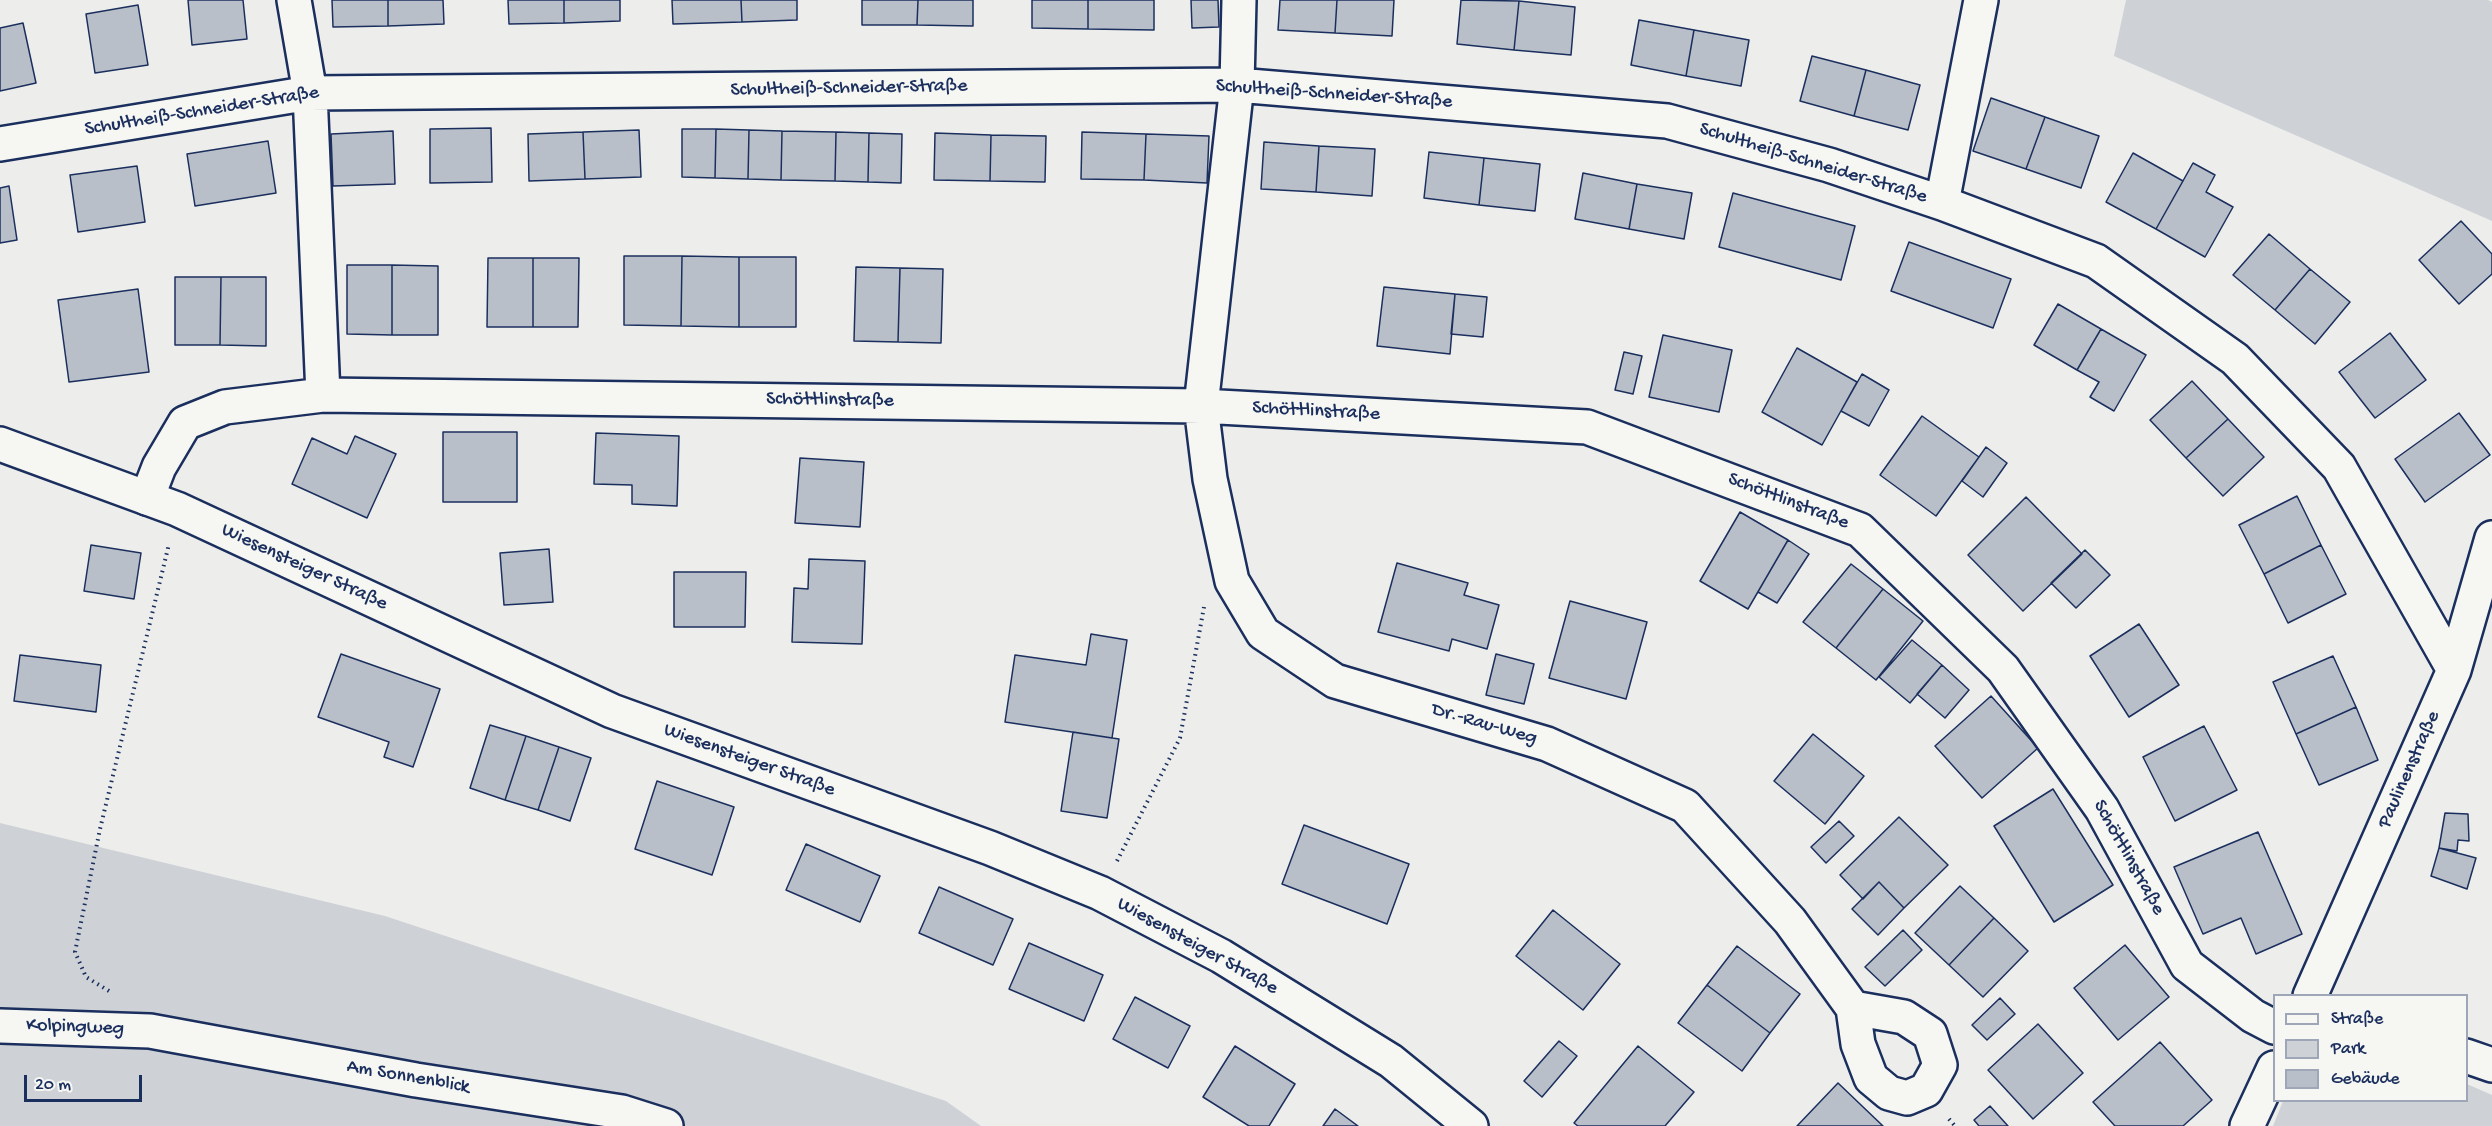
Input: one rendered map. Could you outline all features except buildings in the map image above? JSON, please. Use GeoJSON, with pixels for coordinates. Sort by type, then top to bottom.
{"type":"FeatureCollection","features":[{"type":"Feature","properties":{"kind":"street"},"geometry":{"type":"LineString","coordinates":[[294,0],[310,93],[323,395]]}},
{"type":"Feature","properties":{"kind":"street","name":"Dr.-Rau-Weg"},"geometry":{"type":"LineString","coordinates":[[1239,0],[1237,85],[1201,406],[1210,479],[1232,580],[1263,633],[1335,681],[1547,744],[1685,806],[1790,921],[1853,1008]]}},
{"type":"Feature","properties":{"kind":"street"},"geometry":{"type":"LineString","coordinates":[[1942,202],[1981,0]]}},
{"type":"Feature","properties":{"kind":"street","name":"Schultheiß-Schneider-Straße"},"geometry":{"type":"LineString","coordinates":[[0,144],[310,93],[1237,85],[1667,122],[1830,165],[1942,202],[2096,261],[2235,359],[2339,467],[2454,670]]}},
{"type":"Feature","properties":{"kind":"street","name":"Schöttlinstraße"},"geometry":{"type":"LineString","coordinates":[[162,504],[159,467],[185,423],[225,407],[323,395],[1201,406],[1587,427],[1860,530],[2002,669],[2102,809],[2187,965],[2253,1016],[2273,1026]]}},
{"type":"Feature","properties":{"kind":"street","name":"Wiesensteiger Straße"},"geometry":{"type":"LineString","coordinates":[[0,444],[162,504],[612,711],[990,848],[1100,893],[1221,956],[1382,1055],[1472,1126]]}},
{"type":"Feature","properties":{"kind":"street","name":"Paulinenstraße"},"geometry":{"type":"LineString","coordinates":[[2311,994],[2454,670],[2492,538]]}},
{"type":"Feature","properties":{"kind":"street","name":"Kolpingweg"},"geometry":{"type":"LineString","coordinates":[[0,1026],[150,1031]]}},
{"type":"Feature","properties":{"kind":"street","name":"Am Sonnenblick"},"geometry":{"type":"LineString","coordinates":[[150,1031],[416,1080],[622,1112],[666,1126]]}},
{"type":"Feature","properties":{"kind":"street"},"geometry":{"type":"LineString","coordinates":[[2468,1057],[2492,1065]]}},
{"type":"Feature","properties":{"kind":"street"},"geometry":{"type":"LineString","coordinates":[[2247,1126],[2273,1070]]}},
{"type":"Feature","properties":{"kind":"path"},"geometry":{"type":"LineString","coordinates":[[75,952],[162,504]]}},
{"type":"Feature","properties":{"kind":"path"},"geometry":{"type":"LineString","coordinates":[[1100,893],[1180,738],[1205,602],[1232,580]]}},
{"type":"Feature","properties":{"kind":"green space"},"geometry":{"type":"Polygon","coordinates":[[[2126,0],[2488,0],[2492,2],[2492,221],[2114,56],[2126,0]]]}},
{"type":"Feature","properties":{"kind":"green space"},"geometry":{"type":"Polygon","coordinates":[[[0,823],[385,916],[946,1101],[981,1126],[0,1126],[0,823]]]}},
{"type":"Feature","properties":{"kind":"green space"},"geometry":{"type":"Polygon","coordinates":[[[2468,1084],[2492,1095],[2492,1126],[2273,1126],[2283,1102],[2468,1102],[2468,1084]]]}}]}
